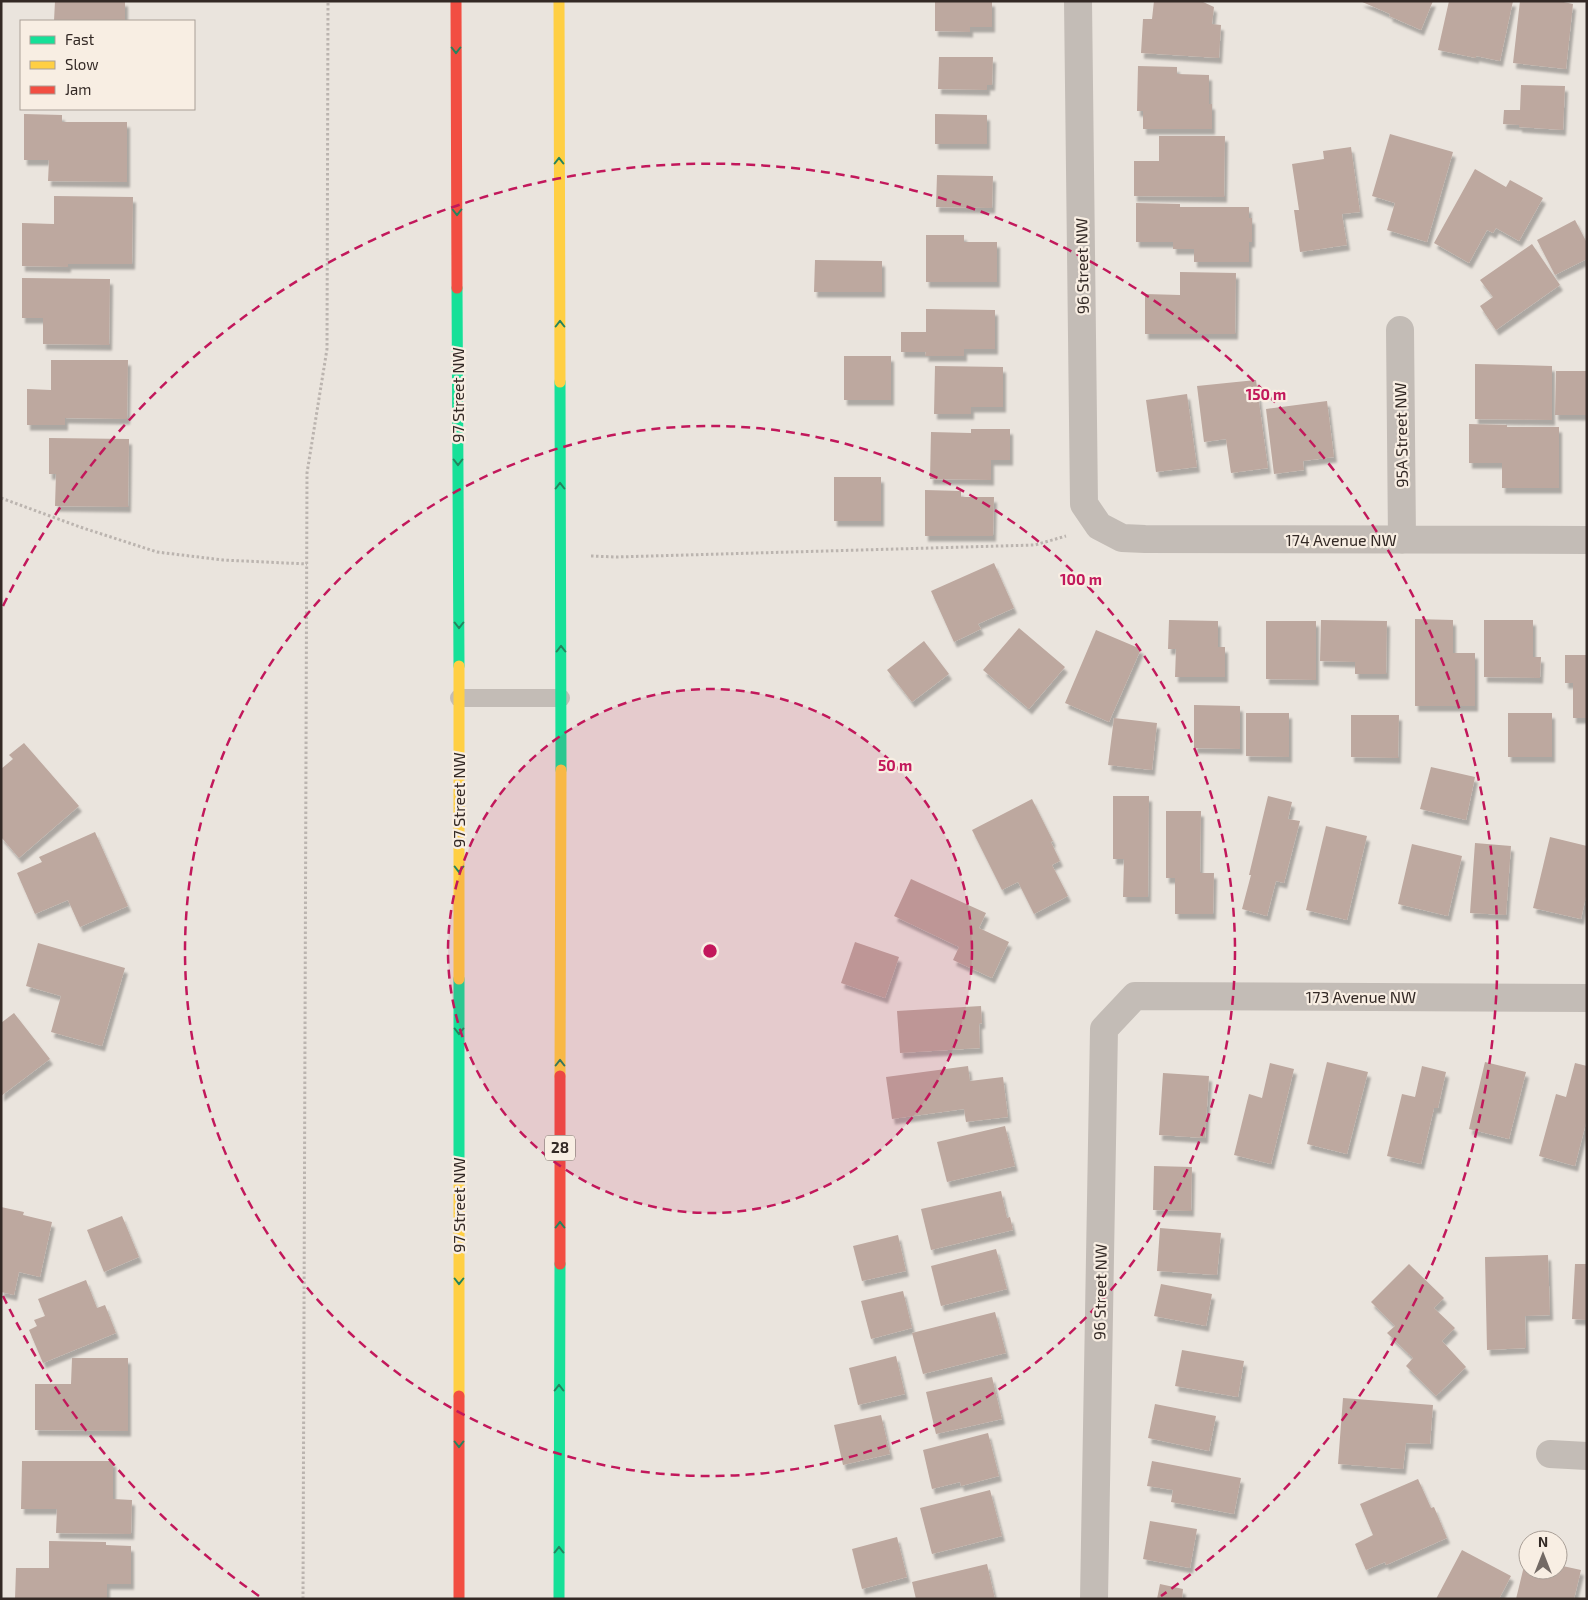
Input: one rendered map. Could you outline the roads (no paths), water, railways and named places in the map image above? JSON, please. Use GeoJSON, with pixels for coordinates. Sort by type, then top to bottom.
{"type":"FeatureCollection","features":[{"type":"Feature","properties":{"kind":"main road","name":"97 Street NW"},"geometry":{"type":"LineString","coordinates":[[456,1],[459,698],[459,1599]]}},
{"type":"Feature","properties":{"kind":"main road"},"geometry":{"type":"LineString","coordinates":[[559,1],[561,698]]}},
{"type":"Feature","properties":{"kind":"main road","name":"28"},"geometry":{"type":"LineString","coordinates":[[559,1599],[561,698]]}},
{"type":"Feature","properties":{"kind":"street","name":"96 Street NW"},"geometry":{"type":"LineString","coordinates":[[1078,1],[1084,504],[1099,526]]}},
{"type":"Feature","properties":{"kind":"street","name":"95A Street NW"},"geometry":{"type":"LineString","coordinates":[[1400,330],[1402,540]]}},
{"type":"Feature","properties":{"kind":"street","name":"174 Avenue NW"},"geometry":{"type":"LineString","coordinates":[[1099,526],[1122,538],[1145,539],[1587,540]]}},
{"type":"Feature","properties":{"kind":"street","name":"96 Street NW"},"geometry":{"type":"LineString","coordinates":[[1094,1599],[1104,1029],[1135,996]]}},
{"type":"Feature","properties":{"kind":"street","name":"173 Avenue NW"},"geometry":{"type":"LineString","coordinates":[[1135,996],[1587,998]]}},
{"type":"Feature","properties":{"kind":"street"},"geometry":{"type":"LineString","coordinates":[[1550,1454],[1587,1456]]}},
{"type":"Feature","properties":{"kind":"lane"},"geometry":{"type":"LineString","coordinates":[[459,698],[561,698]]}}]}
